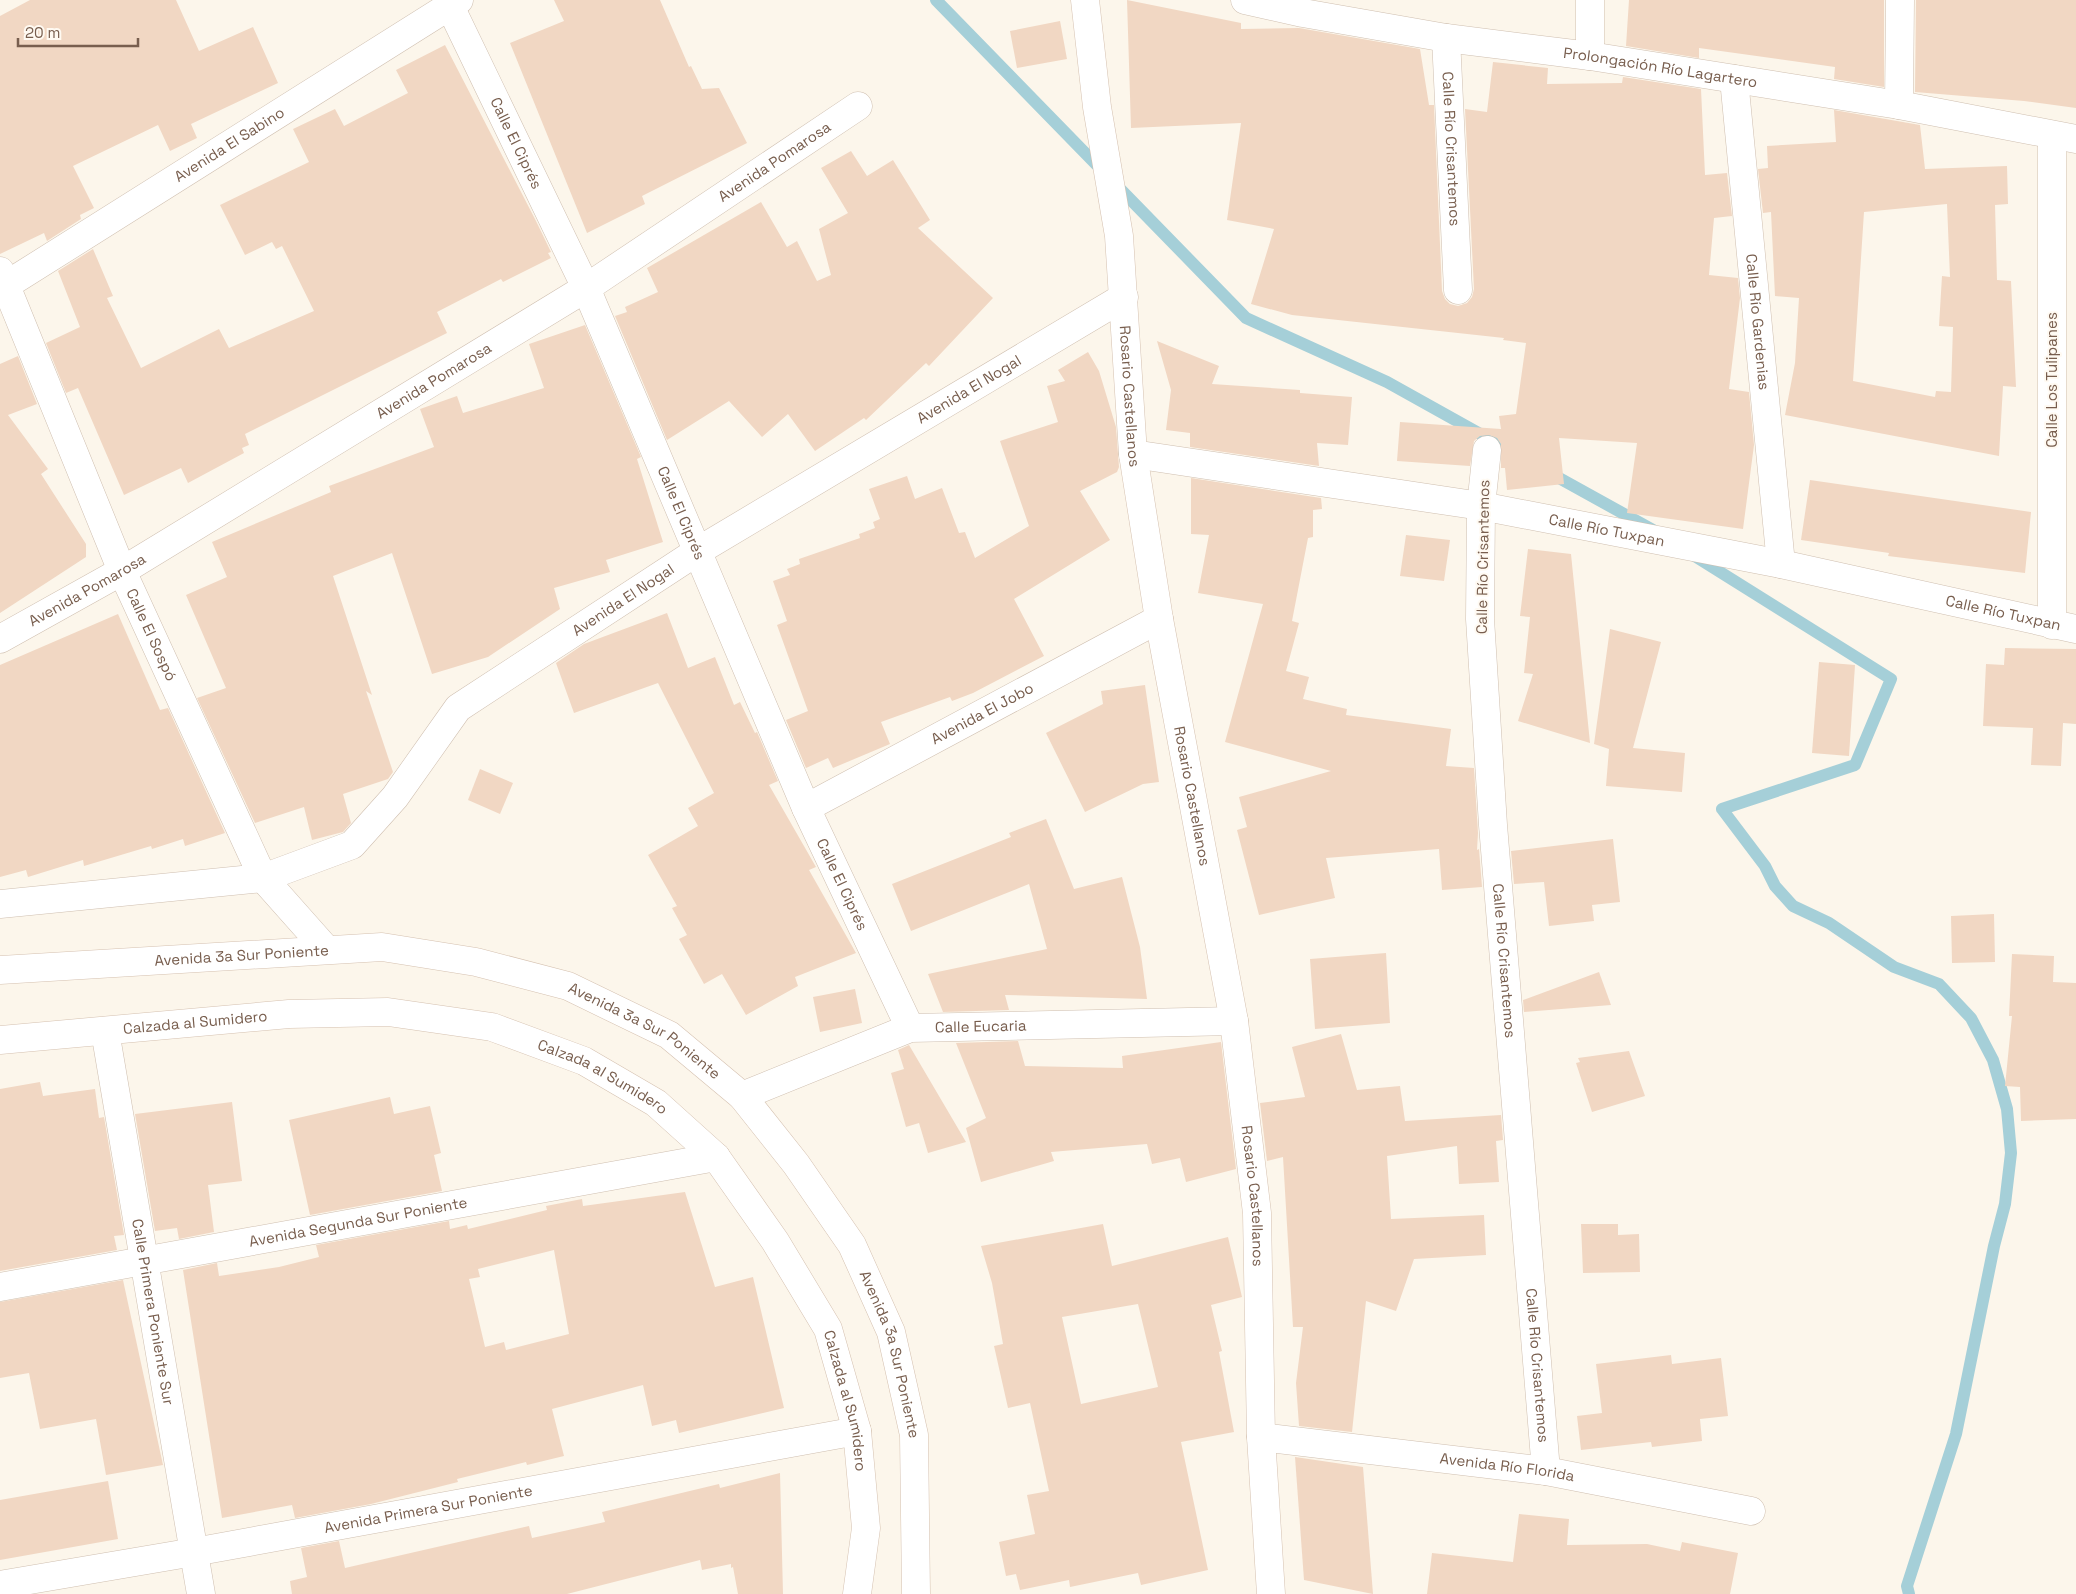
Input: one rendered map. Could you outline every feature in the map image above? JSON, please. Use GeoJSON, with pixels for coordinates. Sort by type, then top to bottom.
{"type":"FeatureCollection","features":[{"type":"Feature","properties":{"kind":"street","name":"Rosario Castellanos"},"geometry":{"type":"LineString","coordinates":[[1085,0],[1097,107],[1119,236],[1133,454],[1159,619],[1234,1021],[1257,1213],[1260,1437],[1271,1594]]}},
{"type":"Feature","properties":{"kind":"street","name":"Prolongación Río Lagartero"},"geometry":{"type":"LineString","coordinates":[[1245,0],[1303,7],[1446,38],[1590,56],[1899,105],[2064,137]]}},
{"type":"Feature","properties":{"kind":"street"},"geometry":{"type":"LineString","coordinates":[[1590,0],[1590,56]]}},
{"type":"Feature","properties":{"kind":"street"},"geometry":{"type":"LineString","coordinates":[[1899,105],[1900,0]]}},
{"type":"Feature","properties":{"kind":"street","name":"Avenida El Sabino"},"geometry":{"type":"LineString","coordinates":[[2,282],[452,2]]}},
{"type":"Feature","properties":{"kind":"street","name":"Calle El Ciprés"},"geometry":{"type":"LineString","coordinates":[[452,2],[586,288],[806,808],[910,1028]]}},
{"type":"Feature","properties":{"kind":"street","name":"Calle Río Crisantemos"},"geometry":{"type":"LineString","coordinates":[[1446,38],[1458,290]]}},
{"type":"Feature","properties":{"kind":"street","name":"Calle Río Gardenias"},"geometry":{"type":"LineString","coordinates":[[1734,80],[1781,564]]}},
{"type":"Feature","properties":{"kind":"street","name":"Avenida Pomarosa"},"geometry":{"type":"LineString","coordinates":[[0,638],[122,571],[586,288],[858,106]]}},
{"type":"Feature","properties":{"kind":"street","name":"Calle Los Tulipanes"},"geometry":{"type":"LineString","coordinates":[[2064,137],[2064,627]]}},
{"type":"Feature","properties":{"kind":"street","name":"Calle El Sospó"},"geometry":{"type":"LineString","coordinates":[[2,282],[122,571],[263,878],[326,949]]}},
{"type":"Feature","properties":{"kind":"street","name":"Avenida El Nogal"},"geometry":{"type":"LineString","coordinates":[[0,904],[263,878],[352,845],[395,797],[458,708],[698,552],[1124,297]]}},
{"type":"Feature","properties":{"kind":"street","name":"Calle Río Crisantemos"},"geometry":{"type":"LineString","coordinates":[[1488,450],[1481,506],[1480,619],[1493,825],[1546,1471]]}},
{"type":"Feature","properties":{"kind":"street","name":"Calle Río Tuxpan"},"geometry":{"type":"LineString","coordinates":[[1133,454],[1481,506],[1781,564],[2064,627]]}},
{"type":"Feature","properties":{"kind":"street","name":"Avenida El Jobo"},"geometry":{"type":"LineString","coordinates":[[806,808],[1159,619]]}},
{"type":"Feature","properties":{"kind":"street","name":"Avenida 3a Sur Poniente"},"geometry":{"type":"LineString","coordinates":[[0,970],[382,947],[476,962],[568,986],[669,1035],[742,1096],[796,1164],[852,1245],[891,1332],[914,1435],[916,1594]]}},
{"type":"Feature","properties":{"kind":"street","name":"Calzada al Sumidero"},"geometry":{"type":"LineString","coordinates":[[0,1040],[289,1014],[388,1012],[492,1027],[584,1061],[656,1103],[716,1157],[775,1240],[828,1330],[857,1431],[866,1528],[858,1594]]}},
{"type":"Feature","properties":{"kind":"street","name":"Calle Eucaria"},"geometry":{"type":"LineString","coordinates":[[742,1096],[910,1028],[1234,1021]]}},
{"type":"Feature","properties":{"kind":"street","name":"Calle Primera Poniente Sur"},"geometry":{"type":"LineString","coordinates":[[105,1031],[201,1594]]}},
{"type":"Feature","properties":{"kind":"street","name":"Avenida Segunda Sur Poniente"},"geometry":{"type":"LineString","coordinates":[[0,1287],[716,1157]]}},
{"type":"Feature","properties":{"kind":"street","name":"Avenida Primera Sur Poniente"},"geometry":{"type":"LineString","coordinates":[[0,1584],[194,1552],[857,1431]]}},
{"type":"Feature","properties":{"kind":"street","name":"Avenida Río Florida"},"geometry":{"type":"LineString","coordinates":[[1260,1437],[1546,1471],[1751,1511]]}},
{"type":"Feature","properties":{"kind":"building"},"geometry":{"type":"Polygon","coordinates":[[[30,0],[176,0],[199,51],[253,27],[278,83],[191,124],[197,138],[170,151],[158,125],[73,166],[94,208],[80,215],[81,219],[47,241],[44,233],[0,254],[0,16],[30,0]]]}},
{"type":"Feature","properties":{"kind":"building"},"geometry":{"type":"Polygon","coordinates":[[[554,0],[660,0],[689,67],[691,66],[702,89],[719,88],[747,143],[642,196],[645,204],[587,233],[510,43],[564,21],[554,0]]]}},
{"type":"Feature","properties":{"kind":"building"},"geometry":{"type":"Polygon","coordinates":[[[1127,0],[1241,23],[1241,29],[1299,28],[1420,49],[1429,105],[1434,105],[1442,291],[1445,299],[1450,304],[1458,306],[1467,303],[1472,297],[1474,289],[1465,109],[1487,112],[1493,62],[1548,68],[1547,84],[1622,83],[1623,77],[1701,89],[1705,175],[1727,173],[1732,216],[1714,218],[1709,275],[1738,278],[1740,298],[1729,389],[1749,392],[1754,445],[1743,529],[1627,513],[1637,443],[1559,438],[1564,484],[1507,490],[1505,468],[1501,468],[1501,444],[1497,438],[1489,435],[1480,436],[1474,441],[1470,466],[1397,461],[1400,422],[1501,429],[1499,416],[1516,414],[1526,343],[1503,340],[1504,338],[1292,315],[1251,304],[1274,229],[1227,220],[1241,123],[1131,128],[1127,0]]]}},
{"type":"Feature","properties":{"kind":"building"},"geometry":{"type":"Polygon","coordinates":[[[1629,0],[1884,0],[1884,87],[1834,79],[1835,67],[1699,48],[1699,58],[1626,46],[1629,0]]]}},
{"type":"Feature","properties":{"kind":"building"},"geometry":{"type":"Polygon","coordinates":[[[1916,0],[2076,0],[2076,108],[2024,101],[1915,92],[1916,0]]]}},
{"type":"Feature","properties":{"kind":"building"},"geometry":{"type":"Polygon","coordinates":[[[1060,21],[1067,59],[1017,68],[1010,31],[1060,21]]]}},
{"type":"Feature","properties":{"kind":"building"},"geometry":{"type":"Polygon","coordinates":[[[445,45],[536,221],[551,252],[548,253],[551,258],[503,282],[501,279],[437,312],[447,333],[245,434],[249,445],[242,448],[244,453],[188,483],[181,468],[124,495],[78,388],[66,393],[46,343],[80,327],[58,271],[93,249],[113,296],[107,298],[141,368],[219,329],[229,348],[314,311],[282,246],[276,249],[272,242],[245,255],[220,205],[309,162],[293,129],[335,109],[344,126],[408,93],[396,70],[445,45]]]}},
{"type":"Feature","properties":{"kind":"building"},"geometry":{"type":"Polygon","coordinates":[[[1834,110],[1920,125],[1925,169],[2007,166],[2008,204],[1995,205],[1997,280],[2011,281],[2016,387],[2003,386],[1999,456],[1785,415],[1795,363],[1799,298],[1775,296],[1771,212],[1763,213],[1758,169],[1768,168],[1767,146],[1836,142],[1834,110]],[[1947,204],[1864,212],[1853,381],[1935,397],[1936,391],[1951,392],[1953,327],[1939,326],[1942,276],[1950,277],[1947,204]]]}},
{"type":"Feature","properties":{"kind":"building"},"geometry":{"type":"Polygon","coordinates":[[[851,151],[867,176],[893,160],[930,220],[918,228],[993,298],[929,366],[926,363],[866,420],[864,418],[815,451],[788,414],[762,437],[729,401],[667,440],[615,316],[627,312],[625,307],[658,292],[647,268],[761,202],[787,247],[797,241],[817,281],[831,275],[819,229],[848,213],[821,168],[851,151]]]}},
{"type":"Feature","properties":{"kind":"building"},"geometry":{"type":"Polygon","coordinates":[[[585,325],[641,457],[637,459],[663,542],[606,560],[610,572],[554,588],[560,609],[488,657],[432,674],[392,553],[333,576],[372,695],[366,691],[393,772],[388,779],[343,794],[351,823],[343,832],[312,840],[304,807],[255,823],[197,698],[226,688],[186,595],[227,577],[212,542],[331,492],[329,486],[434,447],[420,409],[457,396],[463,413],[544,388],[529,344],[585,325]]]}},
{"type":"Feature","properties":{"kind":"building"},"geometry":{"type":"Polygon","coordinates":[[[1157,341],[1219,366],[1212,384],[1300,390],[1300,393],[1352,397],[1348,445],[1317,443],[1319,466],[1190,447],[1190,433],[1166,430],[1171,390],[1157,341]]]}},
{"type":"Feature","properties":{"kind":"building"},"geometry":{"type":"Polygon","coordinates":[[[1088,352],[1099,371],[1116,427],[1119,467],[1117,472],[1080,491],[1110,540],[1014,599],[1044,656],[973,693],[952,701],[950,697],[881,722],[890,744],[833,768],[828,758],[806,768],[786,720],[808,711],[777,625],[787,621],[773,581],[790,575],[787,569],[800,564],[799,559],[860,538],[859,534],[875,528],[873,522],[880,519],[869,489],[907,476],[915,499],[942,488],[959,533],[965,532],[975,558],[1029,526],[1000,441],[1058,422],[1047,386],[1065,381],[1058,370],[1088,352]]]}},
{"type":"Feature","properties":{"kind":"building"},"geometry":{"type":"Polygon","coordinates":[[[18,356],[37,404],[8,415],[48,469],[41,474],[86,544],[86,557],[0,613],[0,364],[18,356]]]}},
{"type":"Feature","properties":{"kind":"building"},"geometry":{"type":"Polygon","coordinates":[[[1191,478],[1321,498],[1322,509],[1313,510],[1313,537],[1308,538],[1292,621],[1299,623],[1286,671],[1309,677],[1303,699],[1347,709],[1346,715],[1451,729],[1446,766],[1474,768],[1478,833],[1477,850],[1479,849],[1482,887],[1442,890],[1439,849],[1326,858],[1335,898],[1259,915],[1237,830],[1247,827],[1239,797],[1331,771],[1225,742],[1263,604],[1198,593],[1209,535],[1191,534],[1191,478]]]}},
{"type":"Feature","properties":{"kind":"building"},"geometry":{"type":"Polygon","coordinates":[[[1810,480],[2031,512],[2025,573],[1888,556],[1889,553],[1801,540],[1810,480]]]}},
{"type":"Feature","properties":{"kind":"building"},"geometry":{"type":"Polygon","coordinates":[[[1406,535],[1450,540],[1444,581],[1400,576],[1406,535]]]}},
{"type":"Feature","properties":{"kind":"building"},"geometry":{"type":"Polygon","coordinates":[[[1528,549],[1571,554],[1590,743],[1518,721],[1533,674],[1524,673],[1530,617],[1520,616],[1528,549]]]}},
{"type":"Feature","properties":{"kind":"building"},"geometry":{"type":"Polygon","coordinates":[[[667,613],[688,668],[715,657],[734,705],[740,702],[755,733],[757,732],[778,781],[769,785],[816,867],[809,870],[856,953],[795,977],[798,986],[746,1015],[722,974],[704,984],[679,939],[687,935],[672,908],[677,906],[648,855],[698,826],[688,808],[714,793],[658,683],[574,713],[556,663],[584,644],[667,613]]]}},
{"type":"Feature","properties":{"kind":"building"},"geometry":{"type":"Polygon","coordinates":[[[118,614],[160,710],[168,708],[225,833],[185,846],[183,839],[152,849],[151,846],[84,866],[83,860],[28,877],[26,870],[0,877],[0,665],[118,614]]]}},
{"type":"Feature","properties":{"kind":"building"},"geometry":{"type":"Polygon","coordinates":[[[1610,629],[1661,642],[1633,748],[1685,753],[1682,792],[1606,786],[1609,749],[1594,744],[1610,629]]]}},
{"type":"Feature","properties":{"kind":"building"},"geometry":{"type":"Polygon","coordinates":[[[2005,648],[2076,649],[2076,724],[2063,723],[2061,766],[2031,765],[2033,728],[1983,726],[1986,664],[2004,665],[2005,648]]]}},
{"type":"Feature","properties":{"kind":"building"},"geometry":{"type":"Polygon","coordinates":[[[1819,662],[1855,665],[1849,756],[1812,753],[1819,662]]]}},
{"type":"Feature","properties":{"kind":"building"},"geometry":{"type":"Polygon","coordinates":[[[1145,685],[1159,782],[1143,784],[1085,812],[1046,733],[1103,704],[1101,691],[1145,685]]]}},
{"type":"Feature","properties":{"kind":"building"},"geometry":{"type":"Polygon","coordinates":[[[480,769],[513,783],[500,814],[468,800],[480,769]]]}},
{"type":"Feature","properties":{"kind":"building"},"geometry":{"type":"Polygon","coordinates":[[[1046,819],[1074,889],[1122,877],[1140,947],[1147,999],[1005,995],[1009,1010],[943,1012],[928,974],[1047,949],[1029,884],[911,931],[892,884],[1011,837],[1009,833],[1046,819]]]}},
{"type":"Feature","properties":{"kind":"building"},"geometry":{"type":"Polygon","coordinates":[[[1613,839],[1620,902],[1592,905],[1594,921],[1549,926],[1544,882],[1514,884],[1511,851],[1613,839]]]}},
{"type":"Feature","properties":{"kind":"building"},"geometry":{"type":"Polygon","coordinates":[[[1994,914],[1995,962],[1952,963],[1951,916],[1994,914]]]}},
{"type":"Feature","properties":{"kind":"building"},"geometry":{"type":"Polygon","coordinates":[[[1386,953],[1390,1023],[1315,1029],[1310,959],[1386,953]]]}},
{"type":"Feature","properties":{"kind":"building"},"geometry":{"type":"Polygon","coordinates":[[[2012,954],[2054,956],[2053,982],[2076,983],[2076,1119],[2021,1121],[2020,1087],[2005,1086],[2012,1016],[2009,1016],[2012,954]]]}},
{"type":"Feature","properties":{"kind":"building"},"geometry":{"type":"Polygon","coordinates":[[[1599,972],[1611,1005],[1524,1012],[1523,1000],[1599,972]]]}},
{"type":"Feature","properties":{"kind":"building"},"geometry":{"type":"Polygon","coordinates":[[[855,989],[862,1023],[820,1032],[813,997],[855,989]]]}},
{"type":"Feature","properties":{"kind":"building"},"geometry":{"type":"Polygon","coordinates":[[[1341,1034],[1357,1090],[1400,1086],[1405,1121],[1501,1115],[1503,1140],[1496,1141],[1499,1182],[1459,1184],[1457,1146],[1387,1156],[1391,1219],[1484,1215],[1486,1255],[1414,1259],[1396,1311],[1366,1301],[1352,1432],[1299,1426],[1296,1383],[1303,1327],[1293,1327],[1283,1157],[1267,1161],[1260,1103],[1305,1097],[1292,1047],[1341,1034]]]}},
{"type":"Feature","properties":{"kind":"building"},"geometry":{"type":"Polygon","coordinates":[[[1018,1041],[1025,1066],[1123,1068],[1122,1056],[1221,1042],[1236,1169],[1186,1182],[1180,1158],[1152,1164],[1147,1144],[1051,1152],[1054,1161],[981,1182],[966,1128],[986,1118],[956,1043],[1018,1041]]]}},
{"type":"Feature","properties":{"kind":"building"},"geometry":{"type":"Polygon","coordinates":[[[909,1045],[966,1142],[928,1153],[919,1123],[906,1127],[891,1073],[904,1069],[898,1050],[909,1045]]]}},
{"type":"Feature","properties":{"kind":"building"},"geometry":{"type":"Polygon","coordinates":[[[1629,1051],[1645,1096],[1592,1112],[1576,1063],[1580,1062],[1578,1058],[1629,1051]]]}},
{"type":"Feature","properties":{"kind":"building"},"geometry":{"type":"Polygon","coordinates":[[[40,1082],[43,1096],[95,1089],[99,1118],[104,1117],[124,1235],[114,1236],[117,1250],[0,1271],[0,1089],[40,1082]]]}},
{"type":"Feature","properties":{"kind":"building"},"geometry":{"type":"Polygon","coordinates":[[[390,1097],[394,1114],[430,1106],[441,1153],[434,1155],[442,1191],[310,1215],[289,1120],[390,1097]]]}},
{"type":"Feature","properties":{"kind":"building"},"geometry":{"type":"Polygon","coordinates":[[[232,1102],[242,1181],[208,1185],[214,1232],[179,1239],[177,1228],[155,1231],[135,1114],[232,1102]]]}},
{"type":"Feature","properties":{"kind":"building"},"geometry":{"type":"Polygon","coordinates":[[[685,1192],[715,1287],[753,1277],[784,1408],[679,1433],[676,1420],[652,1426],[643,1385],[552,1409],[564,1456],[527,1465],[526,1462],[457,1479],[458,1482],[371,1504],[295,1518],[292,1505],[222,1518],[183,1270],[217,1263],[219,1276],[279,1267],[319,1257],[316,1245],[449,1221],[450,1229],[467,1225],[468,1229],[547,1210],[546,1206],[582,1199],[583,1206],[685,1192]],[[554,1250],[478,1269],[480,1277],[469,1279],[485,1347],[504,1342],[506,1350],[569,1334],[554,1250]]]}},
{"type":"Feature","properties":{"kind":"building"},"geometry":{"type":"Polygon","coordinates":[[[1103,1224],[1112,1266],[1228,1237],[1242,1297],[1211,1305],[1222,1351],[1219,1352],[1234,1432],[1181,1442],[1208,1570],[1141,1585],[1138,1573],[1070,1587],[1069,1580],[1020,1590],[1016,1574],[1006,1576],[999,1542],[1035,1534],[1027,1495],[1049,1491],[1030,1403],[1008,1408],[994,1346],[1003,1344],[992,1283],[981,1246],[1103,1224]],[[1138,1304],[1062,1317],[1081,1404],[1158,1387],[1138,1304]]]}},
{"type":"Feature","properties":{"kind":"building"},"geometry":{"type":"Polygon","coordinates":[[[1581,1224],[1618,1224],[1618,1235],[1639,1234],[1640,1272],[1583,1273],[1581,1224]]]}},
{"type":"Feature","properties":{"kind":"building"},"geometry":{"type":"Polygon","coordinates":[[[123,1280],[163,1465],[106,1475],[96,1419],[40,1429],[29,1373],[0,1378],[0,1302],[123,1280]]]}},
{"type":"Feature","properties":{"kind":"building"},"geometry":{"type":"Polygon","coordinates":[[[1671,1355],[1672,1364],[1721,1358],[1728,1416],[1700,1419],[1702,1441],[1652,1447],[1651,1442],[1581,1450],[1577,1416],[1602,1413],[1596,1364],[1671,1355]]]}},
{"type":"Feature","properties":{"kind":"building"},"geometry":{"type":"Polygon","coordinates":[[[1295,1457],[1363,1467],[1373,1594],[1304,1580],[1295,1457]]]}},
{"type":"Feature","properties":{"kind":"building"},"geometry":{"type":"Polygon","coordinates":[[[780,1473],[783,1594],[738,1594],[731,1564],[702,1570],[700,1560],[567,1594],[292,1594],[290,1581],[307,1577],[301,1548],[339,1541],[345,1568],[529,1526],[532,1538],[605,1522],[602,1512],[719,1484],[720,1488],[780,1473]]]}},
{"type":"Feature","properties":{"kind":"building"},"geometry":{"type":"Polygon","coordinates":[[[108,1481],[118,1539],[0,1560],[0,1500],[108,1481]]]}},
{"type":"Feature","properties":{"kind":"building"},"geometry":{"type":"Polygon","coordinates":[[[1519,1514],[1569,1519],[1567,1545],[1647,1544],[1680,1551],[1682,1542],[1738,1553],[1730,1594],[1427,1594],[1432,1553],[1513,1562],[1519,1514]]]}},
{"type":"Feature","properties":{"kind":"waterway"},"geometry":{"type":"LineString","coordinates":[[936,0],[1246,318],[1387,382],[1500,445]]}},
{"type":"Feature","properties":{"kind":"waterway"},"geometry":{"type":"LineString","coordinates":[[1550,473],[1653,530]]}},
{"type":"Feature","properties":{"kind":"waterway"},"geometry":{"type":"LineString","coordinates":[[1693,555],[1891,679],[1855,765],[1722,809],[1765,866],[1775,886],[1793,906],[1829,923],[1894,967],[1939,984],[1971,1018],[1993,1060],[2007,1109],[2011,1153],[2005,1204],[1994,1246],[1956,1434],[1907,1586],[1909,1594]]}}]}
